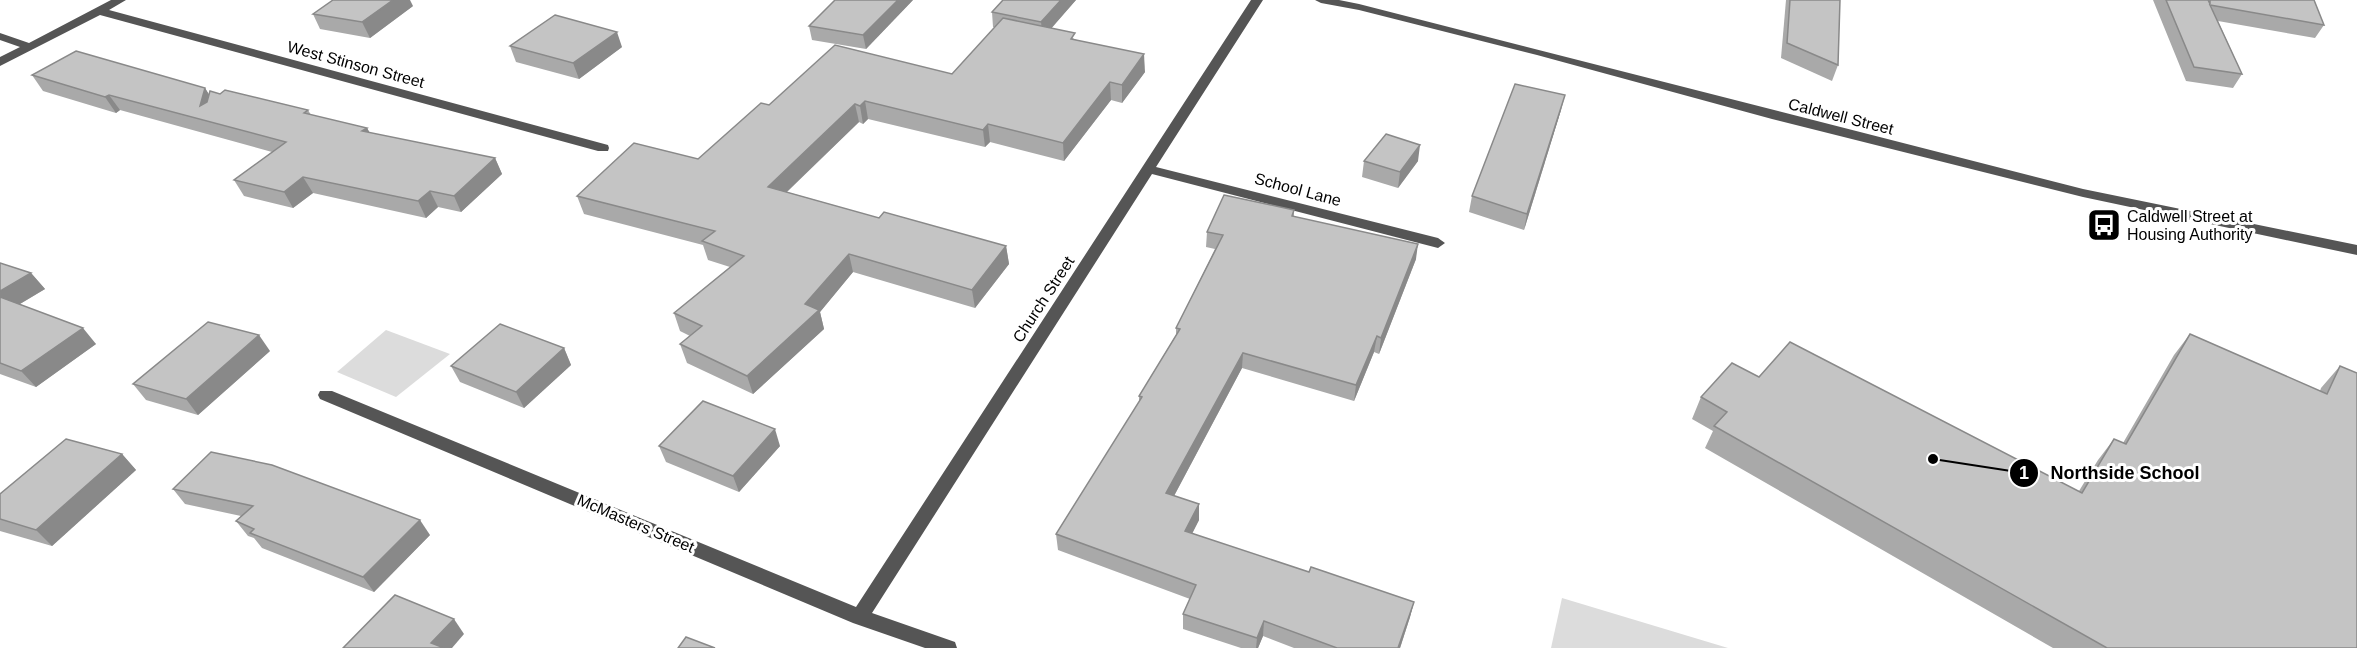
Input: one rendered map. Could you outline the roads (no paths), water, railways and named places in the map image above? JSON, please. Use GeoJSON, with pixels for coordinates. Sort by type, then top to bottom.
{"type":"FeatureCollection","features":[{"type":"Feature","properties":{"kind":"street"},"geometry":{"type":"LineString","coordinates":[[0,62],[120,0]]}},
{"type":"Feature","properties":{"kind":"street","name":"Church Street"},"geometry":{"type":"LineString","coordinates":[[860,616],[1257,0]]}},
{"type":"Feature","properties":{"kind":"street","name":"Caldwell Street"},"geometry":{"type":"LineString","coordinates":[[1321,0],[1359,7],[1541,52],[1776,116],[2083,193],[2357,250]]}},
{"type":"Feature","properties":{"kind":"street","name":"West Stinson Street"},"geometry":{"type":"LineString","coordinates":[[100,11],[603,148]]}},
{"type":"Feature","properties":{"kind":"street"},"geometry":{"type":"LineString","coordinates":[[0,36],[30,47]]}},
{"type":"Feature","properties":{"kind":"street","name":"School Lane"},"geometry":{"type":"LineString","coordinates":[[1148,169],[1438,243]]}},
{"type":"Feature","properties":{"kind":"street","name":"McMasters Street"},"geometry":{"type":"LineString","coordinates":[[326,395],[860,616],[948,648]]}},
{"type":"Feature","properties":{"kind":"place","name":"Caldwell Street at Housing Authority"},"geometry":{"type":"Point","coordinates":[2104,225]}},
{"type":"Feature","properties":{"kind":"place","name":"Northside School"},"geometry":{"type":"Point","coordinates":[1933,459]}}]}
